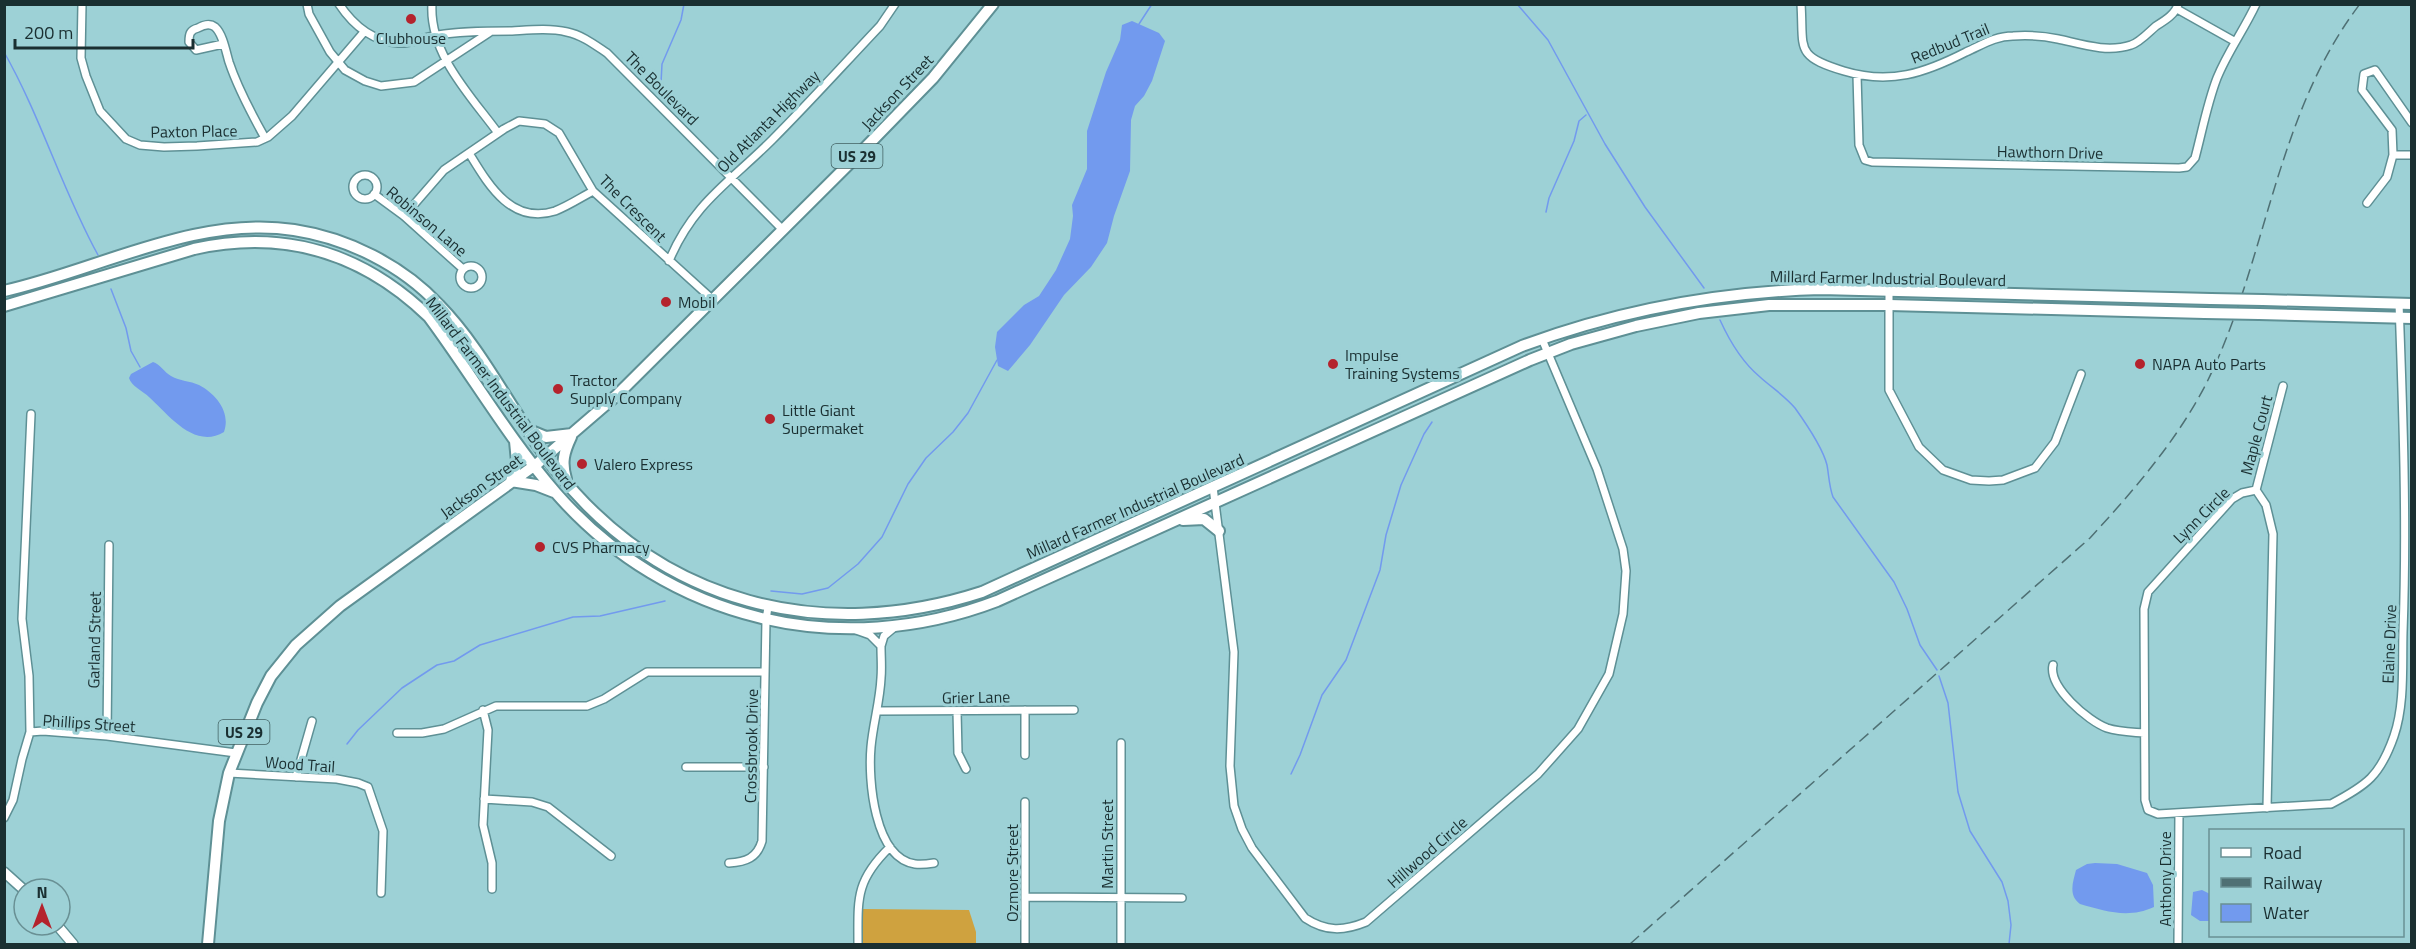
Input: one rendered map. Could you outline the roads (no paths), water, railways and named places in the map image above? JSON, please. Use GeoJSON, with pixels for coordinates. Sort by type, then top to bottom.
{"type":"FeatureCollection","features":[{"type":"Feature","properties":{"kind":"main road","name":"Jackson Street"},"geometry":{"type":"LineString","coordinates":[[208,945],[219,821],[229,773],[247,724],[271,676],[296,645],[321,621],[534,466],[617,395],[933,78],[993,4]]}},
{"type":"Feature","properties":{"kind":"main road","name":"Millard Farmer Industrial Boulevard"},"geometry":{"type":"LineString","coordinates":[[4,291],[211,231],[241,227],[269,227],[322,236],[358,249],[393,267],[440,305],[468,341],[568,485],[604,521],[656,560],[712,587],[768,607],[818,614],[852,615],[899,612],[942,604],[982,592],[1542,339],[1639,311],[1719,296],[1821,289],[2412,304]]}},
{"type":"Feature","properties":{"kind":"main road","name":"Millard Farmer Industrial Boulevard"},"geometry":{"type":"LineString","coordinates":[[4,306],[194,249],[222,244],[272,242],[324,251],[370,270],[405,294],[429,317],[534,466],[557,494],[603,539],[659,579],[709,602],[766,620],[809,627],[853,629],[896,627],[948,617],[981,607],[1548,353],[1618,330],[1699,313],[1769,305],[1889,305],[2412,318]]}},
{"type":"Feature","properties":{"kind":"main road"},"geometry":{"type":"LineString","coordinates":[[528,430],[546,437],[572,434],[562,462],[568,485]]}},
{"type":"Feature","properties":{"kind":"main road"},"geometry":{"type":"LineString","coordinates":[[514,438],[518,462],[511,481],[536,485],[557,494]]}},
{"type":"Feature","properties":{"kind":"main road"},"geometry":{"type":"LineString","coordinates":[[1160,526],[1197,518],[1204,519],[1219,531]]}},
{"type":"Feature","properties":{"kind":"street","name":"Paxton Place"},"geometry":{"type":"LineString","coordinates":[[82,4],[81,58],[100,111],[126,139],[140,145],[164,147],[257,142],[265,138],[292,116],[364,32]]}},
{"type":"Feature","properties":{"kind":"street"},"geometry":{"type":"LineString","coordinates":[[307,4],[309,14],[330,52],[345,70],[365,81],[381,86],[414,82],[490,31]]}},
{"type":"Feature","properties":{"kind":"street","name":"The Boulevard"},"geometry":{"type":"LineString","coordinates":[[339,4],[364,32],[396,43],[412,43],[436,35],[490,31],[550,30],[569,32],[586,39],[607,53],[783,230]]}},
{"type":"Feature","properties":{"kind":"street"},"geometry":{"type":"LineString","coordinates":[[432,4],[431,16],[446,60],[498,133]]}},
{"type":"Feature","properties":{"kind":"street","name":"Old Atlanta Highway"},"geometry":{"type":"LineString","coordinates":[[669,261],[678,240],[697,211],[730,177],[778,134],[880,26],[895,4]]}},
{"type":"Feature","properties":{"kind":"street","name":"Redbud Trail"},"geometry":{"type":"LineString","coordinates":[[1801,4],[1802,45],[1806,51],[1823,64],[1857,75],[1889,77],[1937,67],[1996,38],[2012,36],[2050,38],[2097,47],[2132,45],[2178,7]]}},
{"type":"Feature","properties":{"kind":"street","name":"Hawthorn Drive"},"geometry":{"type":"LineString","coordinates":[[1857,75],[1859,146],[1865,160],[1872,162],[2187,167],[2194,159],[2217,78],[2234,41],[2242,33],[2256,4]]}},
{"type":"Feature","properties":{"kind":"street"},"geometry":{"type":"LineString","coordinates":[[2178,7],[2234,41]]}},
{"type":"Feature","properties":{"kind":"street"},"geometry":{"type":"LineString","coordinates":[[223,44],[196,50],[189,42],[189,36],[195,28],[211,25],[218,29],[223,44],[236,85],[265,138]]}},
{"type":"Feature","properties":{"kind":"street"},"geometry":{"type":"LineString","coordinates":[[2367,203],[2387,177],[2393,154],[2392,130],[2362,90],[2364,74],[2375,70],[2412,123]]}},
{"type":"Feature","properties":{"kind":"street","name":"The Crescent"},"geometry":{"type":"LineString","coordinates":[[404,216],[444,170],[498,133],[519,121],[546,124],[559,133],[593,191],[712,299]]}},
{"type":"Feature","properties":{"kind":"street"},"geometry":{"type":"LineString","coordinates":[[469,153],[492,190],[510,204],[528,212],[543,214],[554,211],[593,191]]}},
{"type":"Feature","properties":{"kind":"street"},"geometry":{"type":"LineString","coordinates":[[2393,154],[2412,155]]}},
{"type":"Feature","properties":{"kind":"street","name":"Robinson Lane"},"geometry":{"type":"LineString","coordinates":[[374,194],[404,216],[463,269]]}},
{"type":"Feature","properties":{"kind":"street"},"geometry":{"type":"LineString","coordinates":[[1889,292],[1889,390],[1920,447],[1943,470],[1971,480],[2003,480],[2035,468],[2055,442],[2081,374]]}},
{"type":"Feature","properties":{"kind":"street","name":"Elaine Drive"},"geometry":{"type":"LineString","coordinates":[[2179,813],[2331,804],[2362,787],[2375,775],[2394,736],[2401,707],[2404,598],[2399,303]]}},
{"type":"Feature","properties":{"kind":"street","name":"Hillwood Circle"},"geometry":{"type":"LineString","coordinates":[[1213,487],[1234,652],[1230,766],[1234,806],[1252,848],[1305,918],[1316,925],[1332,930],[1350,928],[1366,922],[1539,774],[1578,729],[1609,674],[1623,614],[1626,571],[1623,549],[1597,469],[1542,339]]}},
{"type":"Feature","properties":{"kind":"street","name":"Maple Court"},"geometry":{"type":"LineString","coordinates":[[2256,490],[2283,386]]}},
{"type":"Feature","properties":{"kind":"street"},"geometry":{"type":"LineString","coordinates":[[30,732],[29,676],[22,619],[31,414]]}},
{"type":"Feature","properties":{"kind":"street","name":"Lynn Circle"},"geometry":{"type":"LineString","coordinates":[[2179,813],[2158,814],[2148,810],[2146,806],[2144,609],[2148,592],[2232,498],[2256,490],[2266,505],[2272,534],[2267,808]]}},
{"type":"Feature","properties":{"kind":"street","name":"Garland Street"},"geometry":{"type":"LineString","coordinates":[[106,736],[109,544]]}},
{"type":"Feature","properties":{"kind":"street","name":"Crossbrook Drive"},"geometry":{"type":"LineString","coordinates":[[729,863],[748,860],[761,846],[768,607]]}},
{"type":"Feature","properties":{"kind":"street"},"geometry":{"type":"LineString","coordinates":[[896,627],[884,636],[881,646],[882,676],[871,750],[871,783],[874,804],[890,847],[909,862],[934,863]]}},
{"type":"Feature","properties":{"kind":"street"},"geometry":{"type":"LineString","coordinates":[[853,629],[870,635],[881,646]]}},
{"type":"Feature","properties":{"kind":"street"},"geometry":{"type":"LineString","coordinates":[[2053,664],[2051,672],[2056,684],[2091,721],[2109,729],[2144,733]]}},
{"type":"Feature","properties":{"kind":"street"},"geometry":{"type":"LineString","coordinates":[[397,733],[422,734],[444,729],[496,706],[587,706],[604,699],[647,672],[765,672]]}},
{"type":"Feature","properties":{"kind":"street"},"geometry":{"type":"LineString","coordinates":[[483,710],[488,730],[483,825],[492,863],[492,889]]}},
{"type":"Feature","properties":{"kind":"street"},"geometry":{"type":"LineString","coordinates":[[1025,710],[1025,755]]}},
{"type":"Feature","properties":{"kind":"street","name":"Grier Lane"},"geometry":{"type":"LineString","coordinates":[[877,711],[1074,710]]}},
{"type":"Feature","properties":{"kind":"street"},"geometry":{"type":"LineString","coordinates":[[957,711],[958,753],[966,769]]}},
{"type":"Feature","properties":{"kind":"street"},"geometry":{"type":"LineString","coordinates":[[296,777],[312,721]]}},
{"type":"Feature","properties":{"kind":"street","name":"Phillips Street"},"geometry":{"type":"LineString","coordinates":[[4,819],[14,800],[30,732],[106,736],[236,753]]}},
{"type":"Feature","properties":{"kind":"street","name":"Martin Street"},"geometry":{"type":"LineString","coordinates":[[1120,945],[1121,743]]}},
{"type":"Feature","properties":{"kind":"street"},"geometry":{"type":"LineString","coordinates":[[686,767],[764,767]]}},
{"type":"Feature","properties":{"kind":"street","name":"Wood Trail"},"geometry":{"type":"LineString","coordinates":[[229,773],[337,780],[368,787],[383,831],[381,893]]}},
{"type":"Feature","properties":{"kind":"street"},"geometry":{"type":"LineString","coordinates":[[484,799],[540,804],[563,818],[611,856]]}},
{"type":"Feature","properties":{"kind":"street","name":"Ozmore Street"},"geometry":{"type":"LineString","coordinates":[[1025,802],[1025,945]]}},
{"type":"Feature","properties":{"kind":"street","name":"Anthony Drive"},"geometry":{"type":"LineString","coordinates":[[2178,945],[2179,813]]}},
{"type":"Feature","properties":{"kind":"street"},"geometry":{"type":"LineString","coordinates":[[858,945],[860,888],[874,862],[890,847]]}},
{"type":"Feature","properties":{"kind":"street"},"geometry":{"type":"LineString","coordinates":[[1026,897],[1182,898]]}},
{"type":"Feature","properties":{"kind":"water"},"geometry":{"type":"Polygon","coordinates":[[[1132,21],[1159,33],[1165,41],[1152,81],[1144,96],[1135,106],[1131,120],[1130,171],[1107,243],[1091,267],[1064,295],[1030,345],[1008,371],[998,366],[995,347],[997,332],[1024,305],[1039,296],[1056,270],[1070,239],[1072,205],[1087,169],[1087,131],[1106,72],[1120,40],[1122,25],[1132,21]]]}},
{"type":"Feature","properties":{"kind":"water"},"geometry":{"type":"Polygon","coordinates":[[[153,362],[171,376],[199,385],[211,393],[224,411],[226,425],[224,432],[202,437],[182,428],[132,384],[129,378],[131,374],[153,362]]]}},
{"type":"Feature","properties":{"kind":"water"},"geometry":{"type":"Polygon","coordinates":[[[2087,864],[2117,864],[2147,873],[2153,885],[2154,907],[2135,913],[2126,913],[2080,904],[2073,892],[2076,870],[2087,864]]]}},
{"type":"Feature","properties":{"kind":"water"},"geometry":{"type":"Polygon","coordinates":[[[2202,890],[2209,894],[2209,921],[2200,921],[2191,915],[2193,892],[2202,890]]]}},
{"type":"Feature","properties":{"kind":"waterway"},"geometry":{"type":"LineString","coordinates":[[661,83],[662,64],[681,20],[684,4]]}},
{"type":"Feature","properties":{"kind":"waterway"},"geometry":{"type":"LineString","coordinates":[[1139,24],[1152,4]]}},
{"type":"Feature","properties":{"kind":"waterway"},"geometry":{"type":"LineString","coordinates":[[1517,4],[1548,40],[1605,144],[1645,207],[1704,288]]}},
{"type":"Feature","properties":{"kind":"waterway"},"geometry":{"type":"LineString","coordinates":[[4,52],[98,255]]}},
{"type":"Feature","properties":{"kind":"waterway"},"geometry":{"type":"LineString","coordinates":[[1546,212],[1549,198],[1574,141],[1579,121],[1586,115]]}},
{"type":"Feature","properties":{"kind":"waterway"},"geometry":{"type":"LineString","coordinates":[[111,289],[126,328],[131,351],[140,367]]}},
{"type":"Feature","properties":{"kind":"waterway"},"geometry":{"type":"LineString","coordinates":[[1720,320],[1742,358],[1795,408],[1818,444],[1827,465],[1833,497],[1894,582],[1920,645],[1937,670]]}},
{"type":"Feature","properties":{"kind":"waterway"},"geometry":{"type":"LineString","coordinates":[[771,591],[802,594],[828,588],[858,564],[882,537],[908,484],[926,458],[953,432],[968,413],[997,360]]}},
{"type":"Feature","properties":{"kind":"waterway"},"geometry":{"type":"LineString","coordinates":[[1291,774],[1322,695],[1346,660],[1380,570],[1386,535],[1401,485],[1424,434],[1432,422]]}},
{"type":"Feature","properties":{"kind":"waterway"},"geometry":{"type":"LineString","coordinates":[[347,744],[358,730],[402,688],[437,665],[454,661],[480,645],[573,617],[600,616],[665,601]]}},
{"type":"Feature","properties":{"kind":"waterway"},"geometry":{"type":"LineString","coordinates":[[1939,676],[1948,703],[1958,792],[1970,831],[2002,882],[2008,901],[2011,925],[2009,944]]}},
{"type":"Feature","properties":{"kind":"railway"},"geometry":{"type":"LineString","coordinates":[[1630,944],[2090,538],[2167,447],[2205,386],[2226,339],[2290,142],[2308,94],[2331,48],[2360,4]]}},
{"type":"Feature","properties":{"kind":"place","name":"Clubhouse"},"geometry":{"type":"Point","coordinates":[411,19]}},
{"type":"Feature","properties":{"kind":"place","name":"Mobil"},"geometry":{"type":"Point","coordinates":[666,302]}},
{"type":"Feature","properties":{"kind":"place","name":"Impulse Training Systems"},"geometry":{"type":"Point","coordinates":[1333,364]}},
{"type":"Feature","properties":{"kind":"place","name":"NAPA Auto Parts"},"geometry":{"type":"Point","coordinates":[2140,364]}},
{"type":"Feature","properties":{"kind":"place","name":"Tractor Supply Company"},"geometry":{"type":"Point","coordinates":[558,389]}},
{"type":"Feature","properties":{"kind":"place","name":"Little Giant Supermaket"},"geometry":{"type":"Point","coordinates":[770,419]}},
{"type":"Feature","properties":{"kind":"place","name":"Valero Express"},"geometry":{"type":"Point","coordinates":[582,464]}},
{"type":"Feature","properties":{"kind":"place","name":"CVS Pharmacy"},"geometry":{"type":"Point","coordinates":[540,547]}}]}
